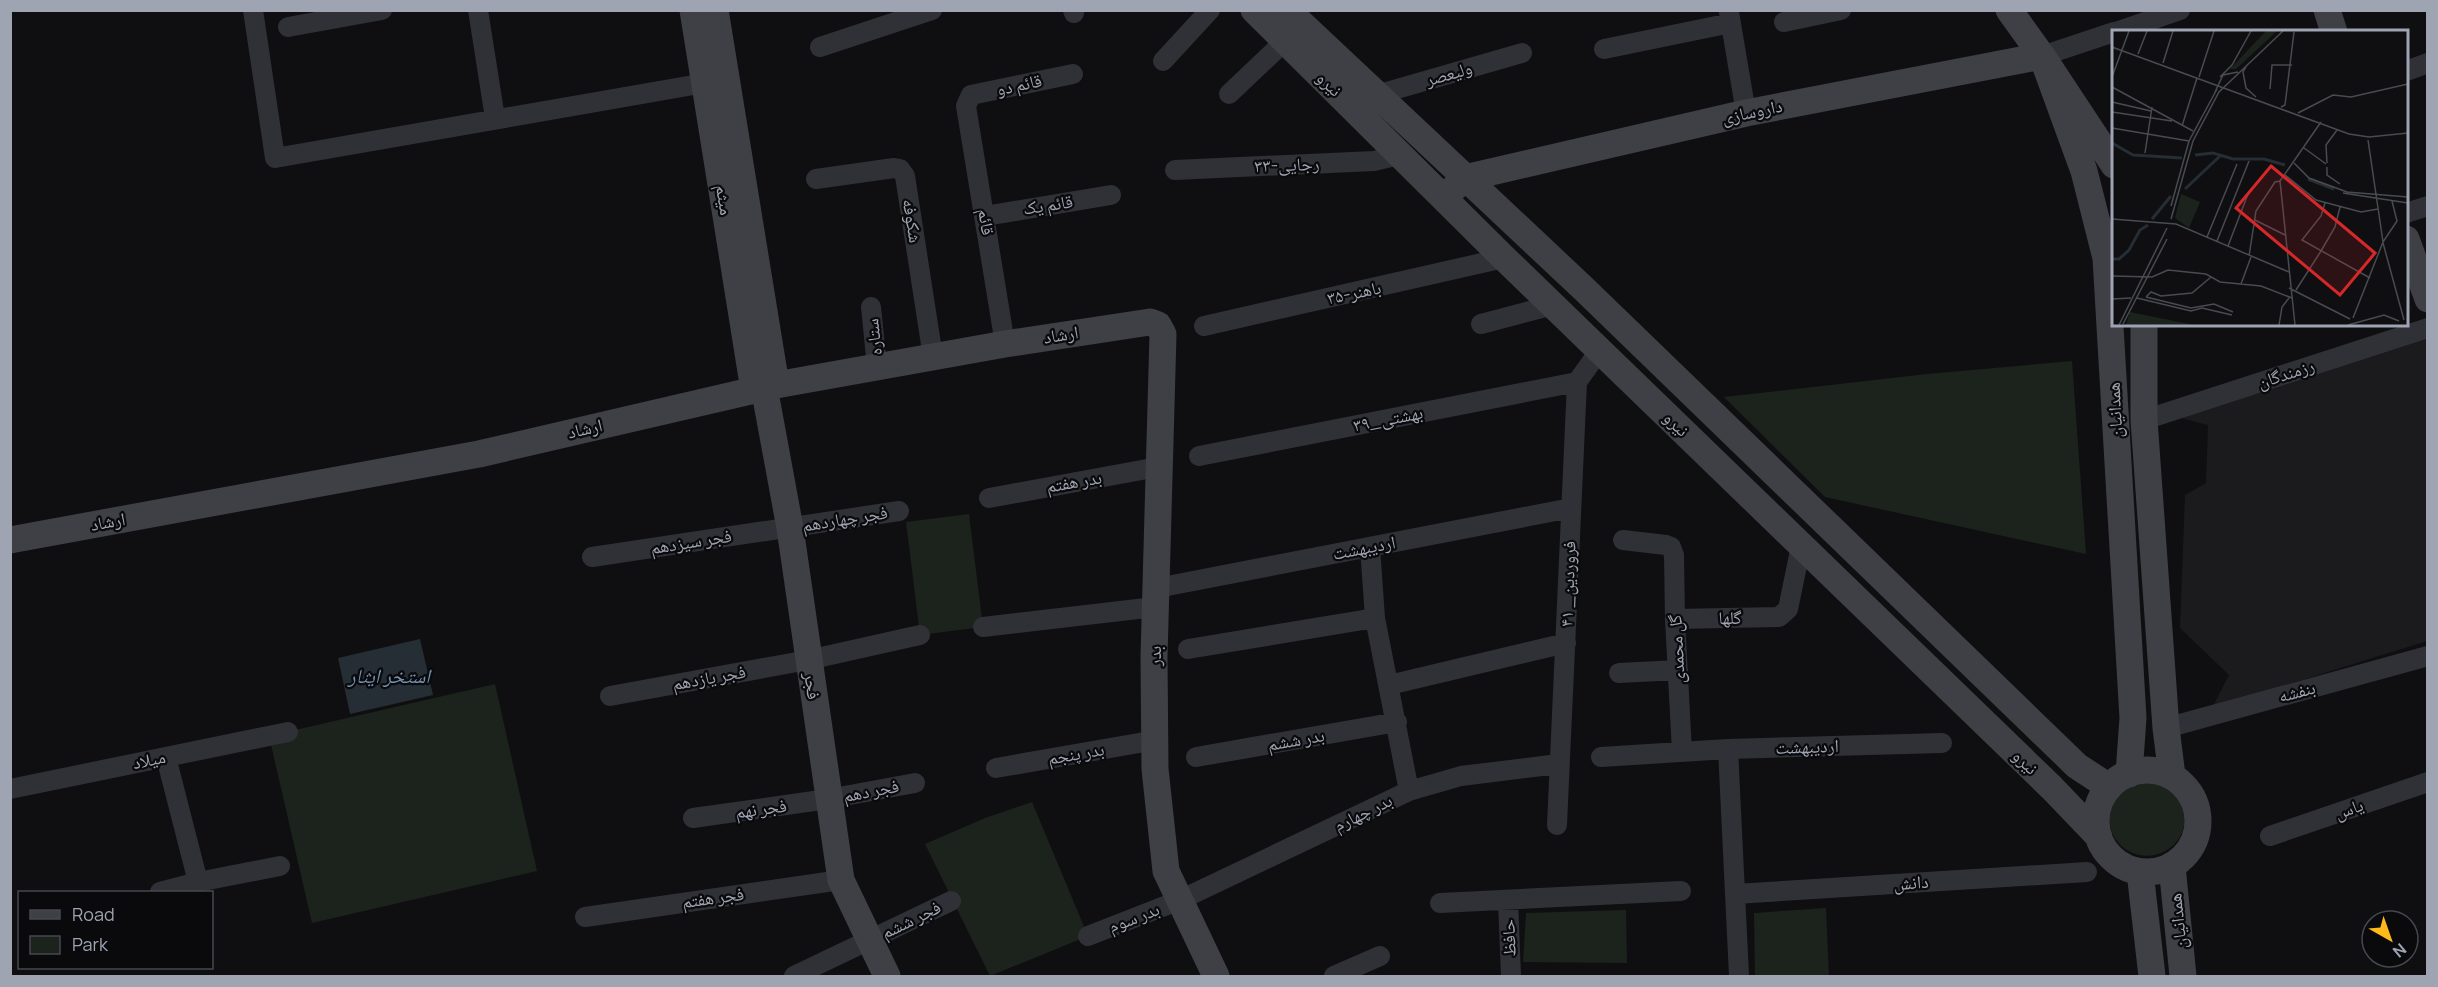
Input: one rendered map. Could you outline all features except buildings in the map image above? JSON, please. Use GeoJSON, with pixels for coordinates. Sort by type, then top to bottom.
{"type":"FeatureCollection","features":[{"type":"Feature","properties":{"kind":"main road","name":"میثم"},"geometry":{"type":"LineString","coordinates":[[693,10],[763,377]]}},
{"type":"Feature","properties":{"kind":"main road","name":"میثم"},"geometry":{"type":"LineString","coordinates":[[715,10],[763,377]]}},
{"type":"Feature","properties":{"kind":"main road","name":"نیرو"},"geometry":{"type":"LineString","coordinates":[[1254,10],[1503,258],[2052,788],[2099,837]]}},
{"type":"Feature","properties":{"kind":"main road","name":"نیرو"},"geometry":{"type":"LineString","coordinates":[[1287,10],[1593,297],[2077,765],[2119,780]]}},
{"type":"Feature","properties":{"kind":"main road","name":"همدانیان"},"geometry":{"type":"LineString","coordinates":[[2009,10],[2112,162]]}},
{"type":"Feature","properties":{"kind":"main road"},"geometry":{"type":"LineString","coordinates":[[2327,10],[2333,30]]}},
{"type":"Feature","properties":{"kind":"main road","name":"همدانیان"},"geometry":{"type":"LineString","coordinates":[[2042,56],[2084,171],[2106,258],[2133,718],[2119,780]]}},
{"type":"Feature","properties":{"kind":"main road","name":"داروسازی"},"geometry":{"type":"LineString","coordinates":[[1465,178],[1746,113],[2042,56]]}},
{"type":"Feature","properties":{"kind":"main road"},"geometry":{"type":"LineString","coordinates":[[1442,197],[1465,178]]}},
{"type":"Feature","properties":{"kind":"main road"},"geometry":{"type":"LineString","coordinates":[[2408,245],[2427,299]]}},
{"type":"Feature","properties":{"kind":"main road","name":"ارشاد"},"geometry":{"type":"LineString","coordinates":[[10,540],[479,454],[763,377],[877,368],[1005,344],[1150,322],[1158,325]]}},
{"type":"Feature","properties":{"kind":"main road","name":"بدر"},"geometry":{"type":"LineString","coordinates":[[1158,325],[1163,334],[1158,467],[1155,769],[1166,871],[1216,976]]}},
{"type":"Feature","properties":{"kind":"main road","name":"همدانیان"},"geometry":{"type":"LineString","coordinates":[[2144,326],[2144,420],[2166,728],[2172,776]]}},
{"type":"Feature","properties":{"kind":"main road","name":"فجر"},"geometry":{"type":"LineString","coordinates":[[763,377],[790,528],[841,880],[887,976]]}},
{"type":"Feature","properties":{"kind":"main road"},"geometry":{"type":"LineString","coordinates":[[2052,788],[2077,765]]}},
{"type":"Feature","properties":{"kind":"main road"},"geometry":{"type":"LineString","coordinates":[[2144,770],[2158,771],[2172,776],[2193,798],[2198,813],[2198,829],[2193,844],[2172,866],[2156,872],[2140,872],[2114,861],[2105,850],[2099,837],[2096,820],[2100,802],[2119,780],[2144,770]]}},
{"type":"Feature","properties":{"kind":"main road","name":"همدانیان"},"geometry":{"type":"LineString","coordinates":[[2172,866],[2183,976]]}},
{"type":"Feature","properties":{"kind":"main road","name":"همدانیان"},"geometry":{"type":"LineString","coordinates":[[2140,872],[2152,976]]}},
{"type":"Feature","properties":{"kind":"street"},"geometry":{"type":"LineString","coordinates":[[253,10],[275,158],[705,82]]}},
{"type":"Feature","properties":{"kind":"street"},"geometry":{"type":"LineString","coordinates":[[288,27],[382,10]]}},
{"type":"Feature","properties":{"kind":"street"},"geometry":{"type":"LineString","coordinates":[[478,10],[495,118]]}},
{"type":"Feature","properties":{"kind":"street"},"geometry":{"type":"LineString","coordinates":[[820,47],[932,10]]}},
{"type":"Feature","properties":{"kind":"street"},"geometry":{"type":"LineString","coordinates":[[1163,61],[1210,10]]}},
{"type":"Feature","properties":{"kind":"street"},"geometry":{"type":"LineString","coordinates":[[1784,22],[1841,10]]}},
{"type":"Feature","properties":{"kind":"street"},"geometry":{"type":"LineString","coordinates":[[2121,30],[2180,10]]}},
{"type":"Feature","properties":{"kind":"street"},"geometry":{"type":"LineString","coordinates":[[1604,49],[1730,17],[1746,113]]}},
{"type":"Feature","properties":{"kind":"street"},"geometry":{"type":"LineString","coordinates":[[2042,56],[2112,33]]}},
{"type":"Feature","properties":{"kind":"street"},"geometry":{"type":"LineString","coordinates":[[1229,94],[1285,41]]}},
{"type":"Feature","properties":{"kind":"street","name":"ولیعصر"},"geometry":{"type":"LineString","coordinates":[[1376,95],[1522,52]]}},
{"type":"Feature","properties":{"kind":"street"},"geometry":{"type":"LineString","coordinates":[[2408,70],[2427,63]]}},
{"type":"Feature","properties":{"kind":"street","name":"قائم دو"},"geometry":{"type":"LineString","coordinates":[[968,101],[971,95],[1072,74]]}},
{"type":"Feature","properties":{"kind":"street","name":"قائم"},"geometry":{"type":"LineString","coordinates":[[968,101],[966,106],[986,216],[1005,344]]}},
{"type":"Feature","properties":{"kind":"street","name":"۳۳-رجایی"},"geometry":{"type":"LineString","coordinates":[[1175,170],[1374,161],[1400,155]]}},
{"type":"Feature","properties":{"kind":"street","name":"شکوفه"},"geometry":{"type":"LineString","coordinates":[[816,179],[894,168],[900,169],[905,176],[933,357]]}},
{"type":"Feature","properties":{"kind":"street","name":"قائم یک"},"geometry":{"type":"LineString","coordinates":[[986,216],[1111,195]]}},
{"type":"Feature","properties":{"kind":"street"},"geometry":{"type":"LineString","coordinates":[[2408,212],[2427,206]]}},
{"type":"Feature","properties":{"kind":"street","name":"۳۵-باهنر"},"geometry":{"type":"LineString","coordinates":[[1204,326],[1503,258]]}},
{"type":"Feature","properties":{"kind":"street"},"geometry":{"type":"LineString","coordinates":[[1481,324],[1553,305]]}},
{"type":"Feature","properties":{"kind":"street","name":"ستاره"},"geometry":{"type":"LineString","coordinates":[[871,308],[877,368]]}},
{"type":"Feature","properties":{"kind":"street","name":"رزمندگان"},"geometry":{"type":"LineString","coordinates":[[2144,420],[2427,328]]}},
{"type":"Feature","properties":{"kind":"street"},"geometry":{"type":"LineString","coordinates":[[1577,382],[1600,350]]}},
{"type":"Feature","properties":{"kind":"street","name":"۳۹_بهشتی"},"geometry":{"type":"LineString","coordinates":[[1200,456],[1577,382]]}},
{"type":"Feature","properties":{"kind":"street","name":"۴۱ _فروردین"},"geometry":{"type":"LineString","coordinates":[[1557,825],[1577,382]]}},
{"type":"Feature","properties":{"kind":"street","name":"بدر هفتم"},"geometry":{"type":"LineString","coordinates":[[989,498],[1158,467]]}},
{"type":"Feature","properties":{"kind":"street","name":"اردیبهشت"},"geometry":{"type":"LineString","coordinates":[[1156,598],[1370,547],[1571,508]]}},
{"type":"Feature","properties":{"kind":"street","name":"فجر چهاردهم"},"geometry":{"type":"LineString","coordinates":[[790,528],[899,511]]}},
{"type":"Feature","properties":{"kind":"street","name":"فجر سیزدهم"},"geometry":{"type":"LineString","coordinates":[[592,557],[790,528]]}},
{"type":"Feature","properties":{"kind":"street","name":"گل محمدی"},"geometry":{"type":"LineString","coordinates":[[1623,540],[1671,548],[1674,555],[1682,752]]}},
{"type":"Feature","properties":{"kind":"street","name":"گلها"},"geometry":{"type":"LineString","coordinates":[[1675,619],[1779,617],[1788,609],[1801,546]]}},
{"type":"Feature","properties":{"kind":"street"},"geometry":{"type":"LineString","coordinates":[[1370,547],[1375,618],[1409,791]]}},
{"type":"Feature","properties":{"kind":"street"},"geometry":{"type":"LineString","coordinates":[[983,627],[1156,598]]}},
{"type":"Feature","properties":{"kind":"street"},"geometry":{"type":"LineString","coordinates":[[1188,649],[1375,618]]}},
{"type":"Feature","properties":{"kind":"street","name":"فجر یازدهم"},"geometry":{"type":"LineString","coordinates":[[610,696],[808,660],[920,635]]}},
{"type":"Feature","properties":{"kind":"street"},"geometry":{"type":"LineString","coordinates":[[1389,685],[1566,643]]}},
{"type":"Feature","properties":{"kind":"street","name":"بنفشه"},"geometry":{"type":"LineString","coordinates":[[2166,728],[2427,656]]}},
{"type":"Feature","properties":{"kind":"street"},"geometry":{"type":"LineString","coordinates":[[1619,673],[1678,670]]}},
{"type":"Feature","properties":{"kind":"street","name":"بدر ششم"},"geometry":{"type":"LineString","coordinates":[[1196,757],[1397,722]]}},
{"type":"Feature","properties":{"kind":"street","name":"میلاد"},"geometry":{"type":"LineString","coordinates":[[10,789],[288,732]]}},
{"type":"Feature","properties":{"kind":"street","name":"بدر پنجم"},"geometry":{"type":"LineString","coordinates":[[996,768],[1156,740]]}},
{"type":"Feature","properties":{"kind":"street","name":"اردیبهشت"},"geometry":{"type":"LineString","coordinates":[[1601,757],[1728,749],[1942,743]]}},
{"type":"Feature","properties":{"kind":"street"},"geometry":{"type":"LineString","coordinates":[[1728,749],[1739,976]]}},
{"type":"Feature","properties":{"kind":"street"},"geometry":{"type":"LineString","coordinates":[[166,757],[198,882]]}},
{"type":"Feature","properties":{"kind":"street","name":"بدر چهارم"},"geometry":{"type":"LineString","coordinates":[[1180,900],[1409,791],[1461,776],[1558,764]]}},
{"type":"Feature","properties":{"kind":"street","name":"یاس"},"geometry":{"type":"LineString","coordinates":[[2270,836],[2427,782]]}},
{"type":"Feature","properties":{"kind":"street","name":"فجر دهم"},"geometry":{"type":"LineString","coordinates":[[828,799],[915,783]]}},
{"type":"Feature","properties":{"kind":"street","name":"فجر نهم"},"geometry":{"type":"LineString","coordinates":[[693,818],[828,799]]}},
{"type":"Feature","properties":{"kind":"street"},"geometry":{"type":"LineString","coordinates":[[164,891],[280,866]]}},
{"type":"Feature","properties":{"kind":"street","name":"دانش"},"geometry":{"type":"LineString","coordinates":[[1735,894],[2088,872]]}},
{"type":"Feature","properties":{"kind":"street","name":"فجر هفتم"},"geometry":{"type":"LineString","coordinates":[[585,917],[841,880]]}},
{"type":"Feature","properties":{"kind":"street"},"geometry":{"type":"LineString","coordinates":[[1440,903],[1681,891]]}},
{"type":"Feature","properties":{"kind":"street","name":"فجر ششم"},"geometry":{"type":"LineString","coordinates":[[794,976],[951,900]]}},
{"type":"Feature","properties":{"kind":"street","name":"بدر سوم"},"geometry":{"type":"LineString","coordinates":[[1088,936],[1180,900]]}},
{"type":"Feature","properties":{"kind":"street","name":"حافظ"},"geometry":{"type":"LineString","coordinates":[[1508,900],[1510,976]]}},
{"type":"Feature","properties":{"kind":"street"},"geometry":{"type":"LineString","coordinates":[[1334,976],[1380,956]]}},
{"type":"Feature","properties":{"kind":"shaded area"},"geometry":{"type":"Polygon","coordinates":[[[2427,339],[2427,641],[2212,708],[2229,675],[2180,628],[2185,495],[2206,483],[2208,425],[2181,418],[2427,339]]]}},
{"type":"Feature","properties":{"kind":"green space"},"geometry":{"type":"Polygon","coordinates":[[[2072,361],[2086,554],[1825,497],[1724,397],[1927,374],[2072,361]]]}},
{"type":"Feature","properties":{"kind":"green space"},"geometry":{"type":"Polygon","coordinates":[[[969,514],[983,627],[920,635],[906,522],[969,514]]]}},
{"type":"Feature","properties":{"kind":"green space"},"geometry":{"type":"Polygon","coordinates":[[[495,684],[537,871],[312,923],[269,736],[495,684]]]}},
{"type":"Feature","properties":{"kind":"green space"},"geometry":{"type":"Polygon","coordinates":[[[2147,780],[2161,783],[2174,791],[2182,804],[2185,818],[2182,832],[2174,845],[2161,853],[2147,856],[2133,853],[2120,845],[2112,832],[2109,818],[2112,804],[2120,791],[2133,783],[2147,780]]]}},
{"type":"Feature","properties":{"kind":"green space"},"geometry":{"type":"Polygon","coordinates":[[[1032,802],[1088,936],[990,976],[925,844],[985,818],[1032,802]]]}},
{"type":"Feature","properties":{"kind":"green space"},"geometry":{"type":"Polygon","coordinates":[[[1826,908],[1829,976],[1755,976],[1754,913],[1826,908]]]}},
{"type":"Feature","properties":{"kind":"green space"},"geometry":{"type":"Polygon","coordinates":[[[1626,910],[1627,963],[1523,962],[1526,913],[1626,910]]]}},
{"type":"Feature","properties":{"kind":"water","name":"استخر ایثار"},"geometry":{"type":"Polygon","coordinates":[[[420,639],[433,695],[350,714],[338,658],[420,639]]]}}]}
